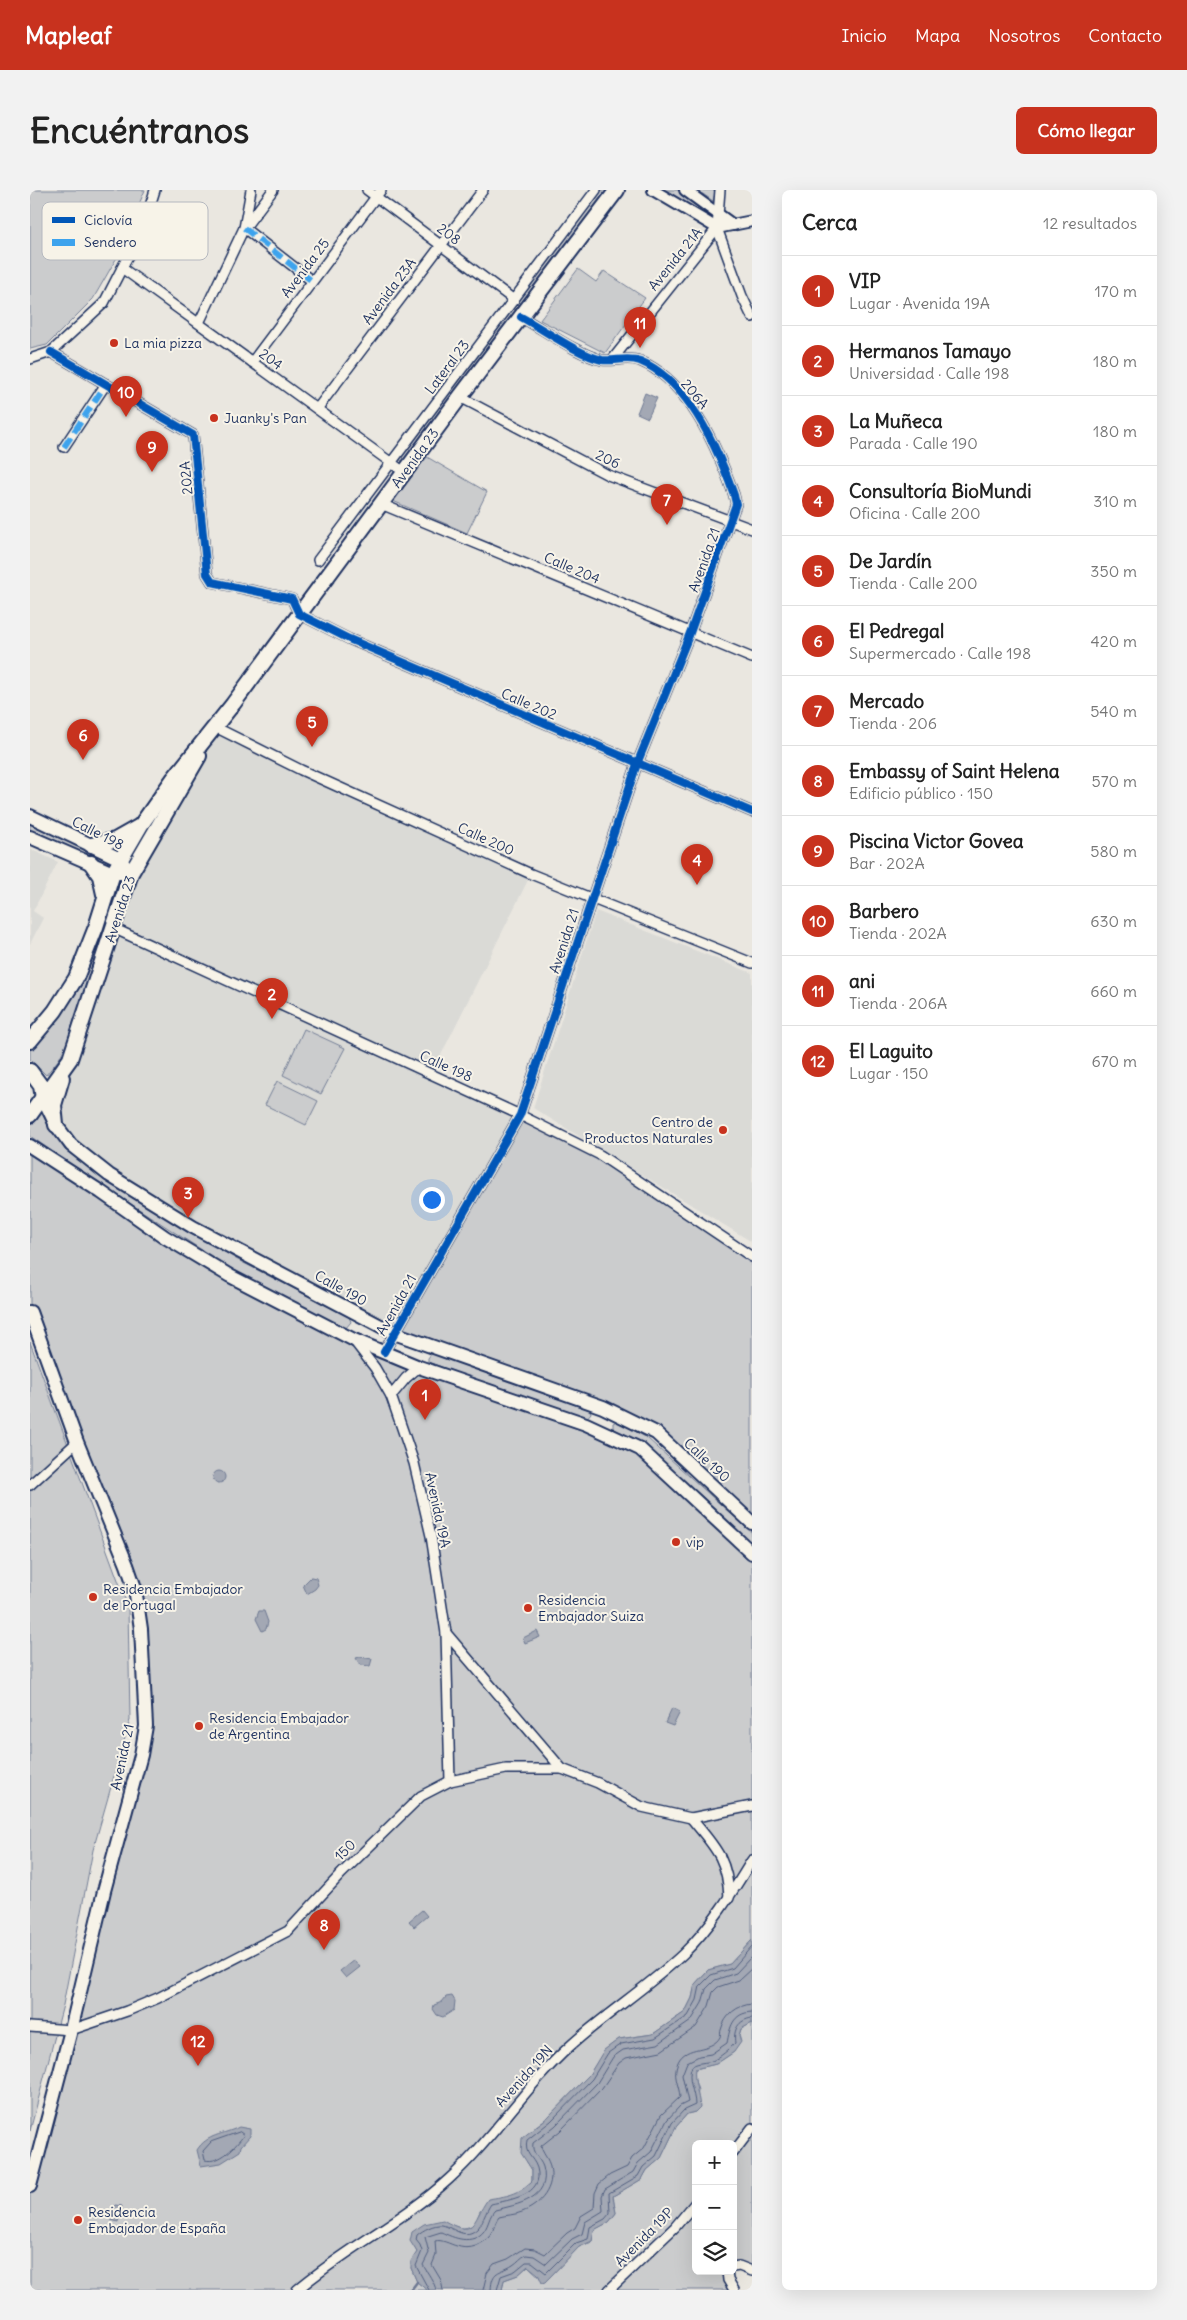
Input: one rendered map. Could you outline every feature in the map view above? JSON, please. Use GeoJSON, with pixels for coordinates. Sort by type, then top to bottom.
{"type":"FeatureCollection","features":[{"type":"Feature","properties":{"kind":"main road","name":"Avenida 23"},"geometry":{"type":"LineString","coordinates":[[30,1040],[55,1011],[76,978],[113,873],[141,825],[174,778],[215,727],[460,397],[617,190]]}},
{"type":"Feature","properties":{"kind":"main road","name":"Avenida 23"},"geometry":{"type":"LineString","coordinates":[[30,1115],[70,1060],[131,873],[215,727]]}},
{"type":"Feature","properties":{"kind":"main road","name":"Calle 198"},"geometry":{"type":"LineString","coordinates":[[30,816],[120,859],[131,873]]}},
{"type":"Feature","properties":{"kind":"main road"},"geometry":{"type":"LineString","coordinates":[[91,845],[115,840],[141,825]]}},
{"type":"Feature","properties":{"kind":"main road","name":"Calle 198"},"geometry":{"type":"LineString","coordinates":[[30,837],[113,873],[131,873]]}},
{"type":"Feature","properties":{"kind":"main road"},"geometry":{"type":"LineString","coordinates":[[91,863],[100,876],[104,900]]}},
{"type":"Feature","properties":{"kind":"main road"},"geometry":{"type":"LineString","coordinates":[[56,1125],[54,1105],[70,1060]]}},
{"type":"Feature","properties":{"kind":"main road"},"geometry":{"type":"LineString","coordinates":[[30,1071],[40,1086],[44,1098]]}},
{"type":"Feature","properties":{"kind":"main road","name":"Calle 190"},"geometry":{"type":"LineString","coordinates":[[44,1098],[56,1125],[71,1145],[125,1185],[193,1227],[394,1333],[603,1408],[656,1433],[752,1523]]}},
{"type":"Feature","properties":{"kind":"main road"},"geometry":{"type":"LineString","coordinates":[[30,1146],[102,1192],[165,1237],[230,1276],[354,1340],[418,1367],[595,1428],[640,1449],[752,1553]]}},
{"type":"Feature","properties":{"kind":"main road","name":"Avenida 21"},"geometry":{"type":"LineString","coordinates":[[30,1312],[76,1442],[110,1521],[135,1588],[141,1629],[146,1726],[141,1755],[104,1891],[71,2030],[30,2186]]}},
{"type":"Feature","properties":{"kind":"main road"},"geometry":{"type":"LineString","coordinates":[[354,1340],[363,1318]]}},
{"type":"Feature","properties":{"kind":"main road"},"geometry":{"type":"LineString","coordinates":[[418,1367],[428,1345]]}},
{"type":"Feature","properties":{"kind":"main road"},"geometry":{"type":"LineString","coordinates":[[595,1428],[603,1408]]}},
{"type":"Feature","properties":{"kind":"street"},"geometry":{"type":"LineString","coordinates":[[151,202],[155,190]]}},
{"type":"Feature","properties":{"kind":"street"},"geometry":{"type":"LineString","coordinates":[[244,228],[251,190]]}},
{"type":"Feature","properties":{"kind":"street"},"geometry":{"type":"LineString","coordinates":[[199,324],[244,228],[273,190]]}},
{"type":"Feature","properties":{"kind":"street","name":"208"},"geometry":{"type":"LineString","coordinates":[[367,190],[378,193],[441,246],[514,300]]}},
{"type":"Feature","properties":{"kind":"street","name":"Avenida 23A"},"geometry":{"type":"LineString","coordinates":[[317,409],[483,190]]}},
{"type":"Feature","properties":{"kind":"street","name":"Lateral 23"},"geometry":{"type":"LineString","coordinates":[[318,560],[596,190]]}},
{"type":"Feature","properties":{"kind":"street"},"geometry":{"type":"LineString","coordinates":[[654,190],[717,228],[742,296],[752,317]]}},
{"type":"Feature","properties":{"kind":"street"},"geometry":{"type":"LineString","coordinates":[[685,190],[733,225]]}},
{"type":"Feature","properties":{"kind":"street","name":"Avenida 21A"},"geometry":{"type":"LineString","coordinates":[[612,360],[717,228],[720,190]]}},
{"type":"Feature","properties":{"kind":"street","name":"Avenida 25"},"geometry":{"type":"LineString","coordinates":[[252,362],[378,193]]}},
{"type":"Feature","properties":{"kind":"street"},"geometry":{"type":"LineString","coordinates":[[717,228],[752,221]]}},
{"type":"Feature","properties":{"kind":"street"},"geometry":{"type":"LineString","coordinates":[[244,228],[312,281]]}},
{"type":"Feature","properties":{"kind":"street"},"geometry":{"type":"LineString","coordinates":[[30,359],[51,352],[104,303],[126,260]]}},
{"type":"Feature","properties":{"kind":"street","name":"204"},"geometry":{"type":"LineString","coordinates":[[122,268],[404,472]]}},
{"type":"Feature","properties":{"kind":"street","name":"206A"},"geometry":{"type":"LineString","coordinates":[[522,317],[590,356],[603,360],[638,361],[653,368],[676,390],[693,409],[712,438],[734,495],[736,504],[732,520]]}},
{"type":"Feature","properties":{"kind":"street","name":"202A"},"geometry":{"type":"LineString","coordinates":[[51,352],[193,435],[207,574],[212,582],[292,599],[300,614]]}},
{"type":"Feature","properties":{"kind":"street"},"geometry":{"type":"LineString","coordinates":[[64,447],[106,384]]}},
{"type":"Feature","properties":{"kind":"street","name":"206"},"geometry":{"type":"LineString","coordinates":[[460,397],[608,475],[752,529]]}},
{"type":"Feature","properties":{"kind":"street","name":"Calle 204"},"geometry":{"type":"LineString","coordinates":[[381,504],[752,658]]}},
{"type":"Feature","properties":{"kind":"street","name":"Avenida 21"},"geometry":{"type":"LineString","coordinates":[[384,1352],[520,1115],[637,764],[690,633],[732,520]]}},
{"type":"Feature","properties":{"kind":"street","name":"Calle 202"},"geometry":{"type":"LineString","coordinates":[[300,614],[349,640],[752,812]]}},
{"type":"Feature","properties":{"kind":"street","name":"Calle 200"},"geometry":{"type":"LineString","coordinates":[[215,727],[382,807],[591,899],[752,964]]}},
{"type":"Feature","properties":{"kind":"street","name":"Calle 198"},"geometry":{"type":"LineString","coordinates":[[113,928],[520,1115],[600,1155],[752,1257]]}},
{"type":"Feature","properties":{"kind":"street","name":"Avenida 19A"},"geometry":{"type":"LineString","coordinates":[[354,1340],[375,1368],[391,1396],[416,1472],[431,1536],[446,1633],[450,1781]]}},
{"type":"Feature","properties":{"kind":"street"},"geometry":{"type":"LineString","coordinates":[[391,1396],[418,1367]]}},
{"type":"Feature","properties":{"kind":"street"},"geometry":{"type":"LineString","coordinates":[[30,1485],[76,1442]]}},
{"type":"Feature","properties":{"kind":"street"},"geometry":{"type":"LineString","coordinates":[[446,1633],[562,1769]]}},
{"type":"Feature","properties":{"kind":"street","name":"150"},"geometry":{"type":"LineString","coordinates":[[30,2027],[71,2030],[153,2000],[288,1931],[342,1873],[421,1796],[450,1781],[506,1769],[562,1769],[598,1783],[642,1807],[690,1818],[752,1806]]}},
{"type":"Feature","properties":{"kind":"street"},"geometry":{"type":"LineString","coordinates":[[690,1818],[721,1857],[726,1870],[729,1898]]}},
{"type":"Feature","properties":{"kind":"street","name":"Avenida 19N"},"geometry":{"type":"LineString","coordinates":[[297,2290],[327,2265],[413,2209],[450,2178],[556,2059],[594,2024],[683,1954],[729,1898],[752,1860]]}},
{"type":"Feature","properties":{"kind":"street"},"geometry":{"type":"LineString","coordinates":[[737,2148],[752,2128]]}},
{"type":"Feature","properties":{"kind":"street","name":"Avenida 19P"},"geometry":{"type":"LineString","coordinates":[[609,2290],[664,2239],[692,2207]]}},
{"type":"Feature","properties":{"kind":"street"},"geometry":{"type":"LineString","coordinates":[[737,2266],[752,2271]]}},
{"type":"Feature","properties":{"kind":"street"},"geometry":{"type":"LineString","coordinates":[[727,2276],[734,2290]]}},
{"type":"Feature","properties":{"kind":"shaded area"},"geometry":{"type":"Polygon","coordinates":[[[30,190],[145,190],[140,202],[42,202],[42,260],[115,260],[93,299],[47,345],[30,349],[30,190]]]}},
{"type":"Feature","properties":{"kind":"shaded area"},"geometry":{"type":"Polygon","coordinates":[[[600,190],[607,190],[404,462],[400,460],[600,190]]]}},
{"type":"Feature","properties":{"kind":"shaded area"},"geometry":{"type":"Polygon","coordinates":[[[660,190],[679,190],[714,215],[713,222],[660,190]]]}},
{"type":"Feature","properties":{"kind":"shaded area"},"geometry":{"type":"Polygon","coordinates":[[[697,190],[716,190],[713,201],[697,190]]]}},
{"type":"Feature","properties":{"kind":"shaded area"},"geometry":{"type":"Polygon","coordinates":[[[578,269],[596,282],[604,271],[645,298],[605,353],[540,320],[578,269]]]}},
{"type":"Feature","properties":{"kind":"shaded area"},"geometry":{"type":"Polygon","coordinates":[[[427,457],[487,492],[467,533],[393,501],[427,457]]]}},
{"type":"Feature","properties":{"kind":"shaded area"},"geometry":{"type":"Polygon","coordinates":[[[215,727],[531,874],[431,1075],[520,1115],[394,1333],[109,1175],[56,1125],[62,1079],[131,873],[215,727]]]}},
{"type":"Feature","properties":{"kind":"shaded area"},"geometry":{"type":"Polygon","coordinates":[[[30,821],[108,858],[108,862],[106,864],[30,832],[30,821]]]}},
{"type":"Feature","properties":{"kind":"shaded area"},"geometry":{"type":"Polygon","coordinates":[[[30,849],[58,862],[33,911],[43,918],[30,944],[30,849]]]}},
{"type":"Feature","properties":{"kind":"shaded area"},"geometry":{"type":"Polygon","coordinates":[[[114,884],[118,884],[121,888],[67,1043],[59,1059],[46,1075],[30,1059],[30,1048],[58,1018],[114,884]]]}},
{"type":"Feature","properties":{"kind":"shaded area"},"geometry":{"type":"Polygon","coordinates":[[[596,911],[752,973],[752,1242],[533,1108],[596,911]]]}},
{"type":"Feature","properties":{"kind":"shaded area"},"geometry":{"type":"Polygon","coordinates":[[[304,1029],[345,1048],[321,1094],[283,1075],[304,1029]]]}},
{"type":"Feature","properties":{"kind":"shaded area"},"geometry":{"type":"Polygon","coordinates":[[[277,1081],[318,1101],[306,1125],[265,1105],[277,1081]]]}},
{"type":"Feature","properties":{"kind":"shaded area"},"geometry":{"type":"Polygon","coordinates":[[[41,1112],[65,1150],[107,1180],[236,1259],[349,1317],[351,1322],[345,1329],[340,1328],[246,1277],[79,1170],[30,1136],[30,1123],[41,1112]]]}},
{"type":"Feature","properties":{"kind":"shaded area"},"geometry":{"type":"Polygon","coordinates":[[[520,1115],[599,1155],[752,1257],[752,1523],[656,1433],[394,1333],[520,1115]]]}},
{"type":"Feature","properties":{"kind":"shaded area"},"geometry":{"type":"Polygon","coordinates":[[[30,1146],[165,1237],[354,1340],[640,1449],[752,1553],[752,1940],[730,1964],[708,1970],[695,1984],[692,1998],[685,2012],[653,2034],[619,2039],[605,2050],[589,2075],[548,2117],[536,2126],[527,2162],[532,2170],[532,2181],[516,2194],[480,2211],[475,2224],[464,2228],[452,2225],[413,2245],[417,2252],[411,2268],[417,2282],[427,2290],[30,2290],[30,2186],[146,1726],[135,1588],[30,1312],[30,1146]]]}},
{"type":"Feature","properties":{"kind":"shaded area"},"geometry":{"type":"Polygon","coordinates":[[[30,1342],[128,1607],[130,1720],[93,1850],[63,2005],[30,2131],[30,1342]]]}},
{"type":"Feature","properties":{"kind":"shaded area"},"geometry":{"type":"Polygon","coordinates":[[[431,1354],[590,1410],[591,1413],[586,1419],[581,1418],[428,1362],[431,1354]]]}},
{"type":"Feature","properties":{"kind":"shaded area"},"geometry":{"type":"Polygon","coordinates":[[[617,1421],[647,1438],[752,1533],[752,1545],[705,1499],[646,1448],[613,1428],[613,1423],[617,1421]]]}},
{"type":"Feature","properties":{"kind":"shaded area"},"geometry":{"type":"Polygon","coordinates":[[[752,2023],[752,2271],[737,2268],[737,2140],[692,2140],[692,2275],[728,2275],[734,2290],[502,2290],[504,2280],[518,2275],[528,2266],[545,2282],[579,2247],[592,2242],[594,2230],[609,2222],[616,2213],[613,2196],[642,2179],[647,2170],[661,2158],[676,2127],[687,2114],[695,2112],[698,2090],[693,2075],[695,2069],[716,2064],[734,2052],[741,2029],[752,2023]]]}},
{"type":"Feature","properties":{"kind":"water"},"geometry":{"type":"Polygon","coordinates":[[[645,393],[657,398],[648,418],[637,413],[645,393]]]}},
{"type":"Feature","properties":{"kind":"water"},"geometry":{"type":"Polygon","coordinates":[[[221,1471],[224,1472],[224,1482],[217,1483],[214,1482],[213,1475],[214,1472],[221,1471]]]}},
{"type":"Feature","properties":{"kind":"water"},"geometry":{"type":"Polygon","coordinates":[[[311,1577],[316,1578],[318,1585],[307,1594],[303,1585],[311,1577]]]}},
{"type":"Feature","properties":{"kind":"water"},"geometry":{"type":"Polygon","coordinates":[[[259,1611],[264,1611],[268,1622],[266,1629],[262,1631],[256,1619],[259,1611]]]}},
{"type":"Feature","properties":{"kind":"water"},"geometry":{"type":"Polygon","coordinates":[[[537,1631],[540,1637],[525,1643],[523,1638],[537,1631]]]}},
{"type":"Feature","properties":{"kind":"water"},"geometry":{"type":"Polygon","coordinates":[[[356,1658],[372,1659],[370,1666],[360,1665],[356,1658]]]}},
{"type":"Feature","properties":{"kind":"water"},"geometry":{"type":"Polygon","coordinates":[[[672,1708],[680,1712],[673,1726],[665,1723],[672,1708]]]}},
{"type":"Feature","properties":{"kind":"water"},"geometry":{"type":"Polygon","coordinates":[[[422,1910],[427,1916],[414,1927],[409,1921],[422,1910]]]}},
{"type":"Feature","properties":{"kind":"water"},"geometry":{"type":"Polygon","coordinates":[[[752,1940],[752,2023],[741,2029],[739,2035],[741,2042],[734,2052],[716,2064],[695,2069],[695,2082],[700,2107],[695,2112],[687,2114],[676,2127],[661,2158],[647,2170],[642,2179],[613,2196],[616,2213],[609,2222],[594,2230],[592,2241],[579,2247],[542,2283],[538,2274],[528,2266],[518,2275],[504,2280],[502,2290],[427,2290],[417,2282],[411,2268],[411,2261],[417,2252],[410,2241],[412,2232],[424,2224],[443,2220],[462,2228],[472,2226],[488,2199],[512,2194],[527,2186],[532,2181],[532,2170],[521,2153],[522,2138],[548,2117],[589,2075],[604,2050],[619,2039],[653,2034],[685,2012],[692,1998],[695,1984],[708,1970],[730,1964],[752,1940]]]}},
{"type":"Feature","properties":{"kind":"water"},"geometry":{"type":"Polygon","coordinates":[[[354,1960],[360,1967],[346,1978],[340,1971],[354,1960]]]}},
{"type":"Feature","properties":{"kind":"water"},"geometry":{"type":"Polygon","coordinates":[[[452,1996],[455,2001],[454,2010],[443,2017],[437,2015],[433,2009],[434,2005],[442,2002],[446,1997],[452,1996]]]}},
{"type":"Feature","properties":{"kind":"water"},"geometry":{"type":"Polygon","coordinates":[[[239,2127],[250,2129],[250,2136],[241,2146],[240,2151],[221,2163],[201,2166],[197,2150],[201,2145],[210,2138],[239,2127]]]}},
{"type":"Feature","properties":{"kind":"water"},"geometry":{"type":"Polygon","coordinates":[[[115,2205],[122,2206],[118,2222],[111,2220],[115,2205]]]}},
{"type":"Feature","properties":{"kind":"waterway"},"geometry":{"type":"LineString","coordinates":[[411,2290],[417,2282]]}},
{"type":"Feature","properties":{"kind":"marked path"},"geometry":{"type":"LineString","coordinates":[[244,228],[312,281]]}},
{"type":"Feature","properties":{"kind":"marked path"},"geometry":{"type":"LineString","coordinates":[[64,447],[106,384]]}},
{"type":"Feature","properties":{"kind":"cycle path"},"geometry":{"type":"LineString","coordinates":[[384,1352],[520,1115],[637,764],[690,633],[736,504],[727,477],[710,438],[687,400],[673,384],[657,371],[640,361],[630,359],[602,360],[583,353],[521,317]]}},
{"type":"Feature","properties":{"kind":"cycle path"},"geometry":{"type":"LineString","coordinates":[[51,352],[193,435],[207,574],[212,582],[292,599],[299,614],[349,639],[752,812]]}},
{"type":"Feature","properties":{"kind":"place","name":"La mia pizza"},"geometry":{"type":"Point","coordinates":[114,343]}},
{"type":"Feature","properties":{"kind":"place","name":"ani"},"geometry":{"type":"Point","coordinates":[640,348]}},
{"type":"Feature","properties":{"kind":"place","name":"Barbero"},"geometry":{"type":"Point","coordinates":[126,417]}},
{"type":"Feature","properties":{"kind":"place","name":"Juanky's Pan"},"geometry":{"type":"Point","coordinates":[214,418]}},
{"type":"Feature","properties":{"kind":"place","name":"Piscina Victor Govea"},"geometry":{"type":"Point","coordinates":[152,472]}},
{"type":"Feature","properties":{"kind":"place","name":"Mercado"},"geometry":{"type":"Point","coordinates":[667,525]}},
{"type":"Feature","properties":{"kind":"place","name":"De Jardín"},"geometry":{"type":"Point","coordinates":[312,747]}},
{"type":"Feature","properties":{"kind":"place","name":"El Pedregal"},"geometry":{"type":"Point","coordinates":[83,760]}},
{"type":"Feature","properties":{"kind":"place","name":"Consultoría BioMundi"},"geometry":{"type":"Point","coordinates":[697,885]}},
{"type":"Feature","properties":{"kind":"place","name":"Hermanos Tamayo"},"geometry":{"type":"Point","coordinates":[272,1019]}},
{"type":"Feature","properties":{"kind":"place","name":"Centro de Productos Naturales"},"geometry":{"type":"Point","coordinates":[723,1130]}},
{"type":"Feature","properties":{"kind":"place","name":"La Muñeca"},"geometry":{"type":"Point","coordinates":[188,1218]}},
{"type":"Feature","properties":{"kind":"place","name":"VIP"},"geometry":{"type":"Point","coordinates":[425,1420]}},
{"type":"Feature","properties":{"kind":"place","name":"vip"},"geometry":{"type":"Point","coordinates":[676,1542]}},
{"type":"Feature","properties":{"kind":"place","name":"Residencia Embajador de Portugal"},"geometry":{"type":"Point","coordinates":[93,1597]}},
{"type":"Feature","properties":{"kind":"place","name":"Residencia Embajador Suiza"},"geometry":{"type":"Point","coordinates":[528,1608]}},
{"type":"Feature","properties":{"kind":"place","name":"Residencia Embajador de Argentina"},"geometry":{"type":"Point","coordinates":[199,1726]}},
{"type":"Feature","properties":{"kind":"place","name":"Embassy of Saint Helena"},"geometry":{"type":"Point","coordinates":[324,1950]}},
{"type":"Feature","properties":{"kind":"place","name":"El Laguito"},"geometry":{"type":"Point","coordinates":[198,2066]}},
{"type":"Feature","properties":{"kind":"place","name":"Residencia Embajador de España"},"geometry":{"type":"Point","coordinates":[78,2220]}}]}
